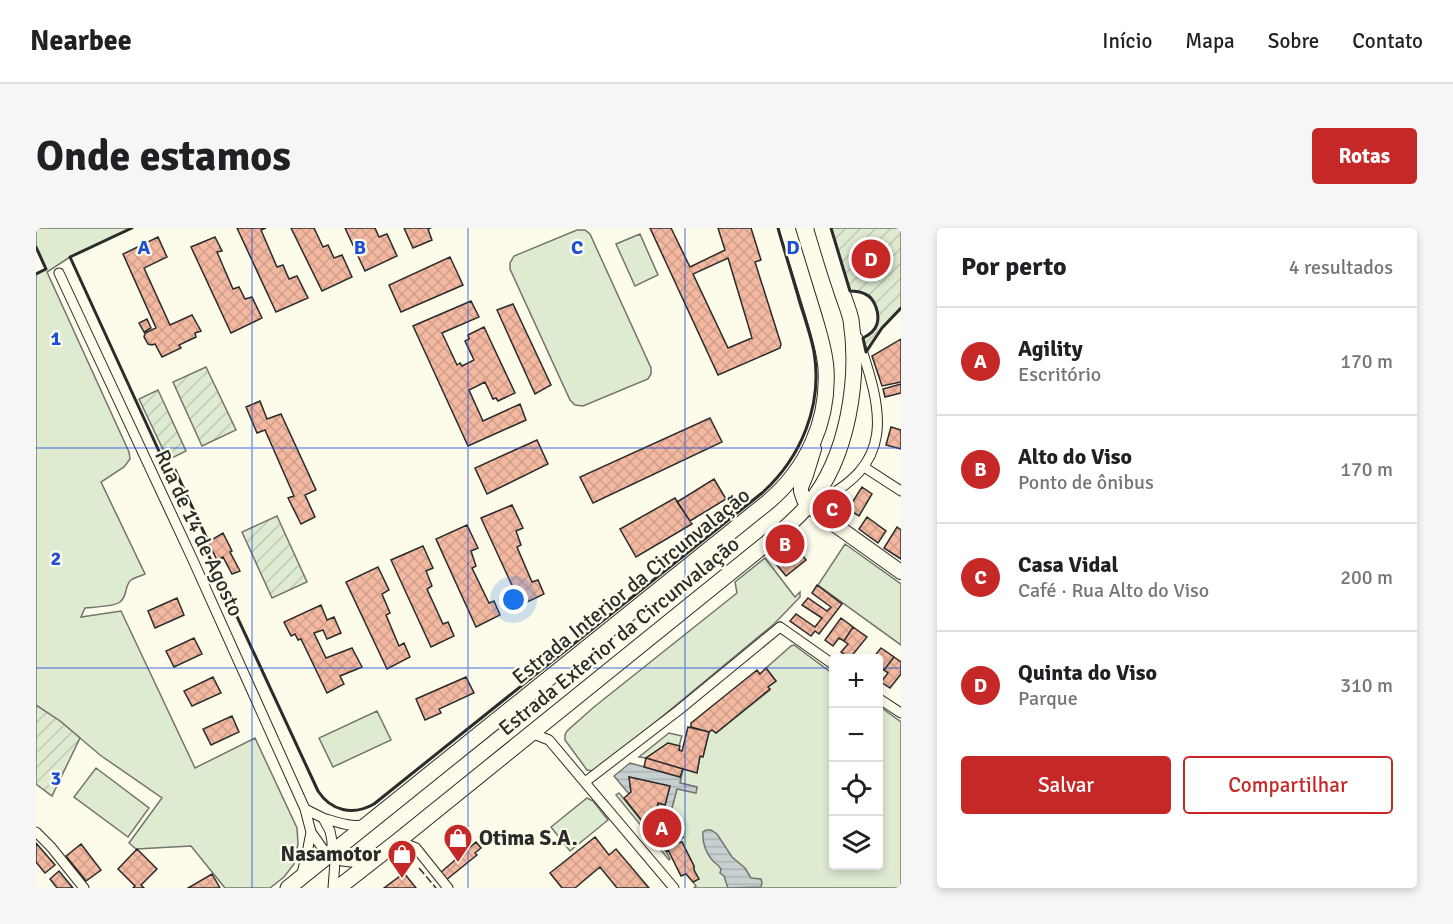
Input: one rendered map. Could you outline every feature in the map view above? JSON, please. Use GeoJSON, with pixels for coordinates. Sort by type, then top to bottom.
{"type":"FeatureCollection","features":[{"type":"Feature","properties":{"kind":"main road","name":"Estrada Interior da Circunvalação"},"geometry":{"type":"LineString","coordinates":[[288,888],[779,492],[801,466],[818,430],[825,398],[826,368],[818,331],[787,228]]}},
{"type":"Feature","properties":{"kind":"main road","name":"Estrada Exterior da Circunvalação"},"geometry":{"type":"LineString","coordinates":[[338,888],[783,530],[809,505],[834,463],[840,447],[852,389],[851,319],[822,228]]}},
{"type":"Feature","properties":{"kind":"main road"},"geometry":{"type":"LineString","coordinates":[[818,430],[807,475],[801,487],[802,496],[809,505],[901,572]]}},
{"type":"Feature","properties":{"kind":"street","name":"Rua de 14 de Agosto"},"geometry":{"type":"LineString","coordinates":[[58,273],[192,558],[305,808],[311,832],[323,849],[338,859],[368,864]]}},
{"type":"Feature","properties":{"kind":"street"},"geometry":{"type":"LineString","coordinates":[[809,505],[829,496],[864,467],[871,456],[877,437],[878,421],[871,383],[851,319]]}},
{"type":"Feature","properties":{"kind":"street"},"geometry":{"type":"LineString","coordinates":[[864,467],[901,491]]}},
{"type":"Feature","properties":{"kind":"street"},"geometry":{"type":"LineString","coordinates":[[585,782],[679,710],[780,627],[829,661]]}},
{"type":"Feature","properties":{"kind":"street"},"geometry":{"type":"LineString","coordinates":[[883,701],[901,713]]}},
{"type":"Feature","properties":{"kind":"street"},"geometry":{"type":"LineString","coordinates":[[531,733],[549,740],[674,888]]}},
{"type":"Feature","properties":{"kind":"street"},"geometry":{"type":"LineString","coordinates":[[305,808],[323,818],[355,826],[365,825]]}},
{"type":"Feature","properties":{"kind":"street"},"geometry":{"type":"LineString","coordinates":[[323,818],[332,841],[335,868],[333,888]]}},
{"type":"Feature","properties":{"kind":"street"},"geometry":{"type":"LineString","coordinates":[[36,832],[84,888]]}},
{"type":"Feature","properties":{"kind":"street","name":"Rua de 14 de Agosto"},"geometry":{"type":"LineString","coordinates":[[300,878],[311,832]]}},
{"type":"Feature","properties":{"kind":"street"},"geometry":{"type":"LineString","coordinates":[[398,841],[416,848],[448,888]]}},
{"type":"Feature","properties":{"kind":"green space"},"geometry":{"type":"Polygon","coordinates":[[[36,228],[132,228],[70,257],[47,272],[129,452],[130,459],[124,467],[101,482],[145,574],[131,580],[120,602],[108,606],[85,608],[81,617],[121,611],[195,768],[255,738],[297,828],[298,844],[294,864],[284,877],[270,888],[225,888],[191,846],[136,849],[129,843],[162,798],[100,755],[60,721],[36,705],[36,274],[46,269],[36,247],[36,228]]]}},
{"type":"Feature","properties":{"kind":"green space"},"geometry":{"type":"Polygon","coordinates":[[[831,228],[901,228],[901,308],[882,328],[866,352],[863,338],[876,326],[877,312],[869,296],[850,291],[831,228]]]}},
{"type":"Feature","properties":{"kind":"green space"},"geometry":{"type":"Polygon","coordinates":[[[577,230],[585,230],[590,234],[651,368],[648,379],[583,406],[575,405],[570,400],[510,269],[514,256],[577,230]]]}},
{"type":"Feature","properties":{"kind":"green space"},"geometry":{"type":"Polygon","coordinates":[[[640,234],[658,275],[635,286],[616,244],[640,234]]]}},
{"type":"Feature","properties":{"kind":"green space"},"geometry":{"type":"Polygon","coordinates":[[[206,367],[236,430],[202,446],[173,382],[206,367]]]}},
{"type":"Feature","properties":{"kind":"green space"},"geometry":{"type":"Polygon","coordinates":[[[158,390],[186,451],[168,460],[139,399],[158,390]]]}},
{"type":"Feature","properties":{"kind":"green space"},"geometry":{"type":"Polygon","coordinates":[[[277,516],[307,582],[272,598],[242,532],[277,516]]]}},
{"type":"Feature","properties":{"kind":"green space"},"geometry":{"type":"Polygon","coordinates":[[[845,544],[901,584],[901,645],[818,585],[845,544]]]}},
{"type":"Feature","properties":{"kind":"green space"},"geometry":{"type":"Polygon","coordinates":[[[765,558],[795,597],[800,592],[800,597],[774,624],[629,744],[592,771],[587,770],[565,740],[567,731],[737,593],[735,582],[765,558]]]}},
{"type":"Feature","properties":{"kind":"green space"},"geometry":{"type":"Polygon","coordinates":[[[794,645],[829,671],[829,870],[883,870],[883,709],[901,722],[901,888],[694,888],[696,886],[693,882],[698,878],[694,866],[682,842],[677,843],[683,837],[669,819],[677,788],[696,792],[697,787],[680,783],[683,769],[697,772],[709,732],[712,730],[716,733],[770,690],[768,687],[776,681],[766,668],[794,645]]]}},
{"type":"Feature","properties":{"kind":"green space"},"geometry":{"type":"Polygon","coordinates":[[[36,705],[80,738],[52,796],[36,784],[36,705]]]}},
{"type":"Feature","properties":{"kind":"green space"},"geometry":{"type":"Polygon","coordinates":[[[377,711],[391,740],[333,767],[319,738],[377,711]]]}},
{"type":"Feature","properties":{"kind":"green space"},"geometry":{"type":"Polygon","coordinates":[[[669,733],[682,736],[679,746],[668,743],[646,758],[639,757],[669,733]]]}},
{"type":"Feature","properties":{"kind":"green space"},"geometry":{"type":"Polygon","coordinates":[[[96,768],[149,808],[128,837],[74,797],[96,768]]]}},
{"type":"Feature","properties":{"kind":"green space"},"geometry":{"type":"Polygon","coordinates":[[[619,793],[666,851],[669,860],[616,795],[619,793]]]}},
{"type":"Feature","properties":{"kind":"green space"},"geometry":{"type":"Polygon","coordinates":[[[587,798],[593,801],[608,820],[570,851],[551,827],[587,798]]]}},
{"type":"Feature","properties":{"kind":"shaded area"},"geometry":{"type":"Polygon","coordinates":[[[630,763],[681,777],[680,783],[697,787],[696,793],[677,789],[669,819],[661,809],[659,810],[658,803],[665,805],[670,786],[629,777],[631,792],[629,794],[614,776],[630,763]]]}},
{"type":"Feature","properties":{"kind":"shaded area"},"geometry":{"type":"Polygon","coordinates":[[[706,830],[717,834],[732,857],[745,868],[751,878],[761,879],[761,887],[728,888],[724,876],[720,873],[721,869],[711,859],[705,848],[703,832],[706,830]]]}},
{"type":"Feature","properties":{"kind":"building"},"geometry":{"type":"Polygon","coordinates":[[[237,228],[266,228],[261,230],[277,267],[283,265],[289,279],[297,276],[308,298],[276,312],[237,228]]]}},
{"type":"Feature","properties":{"kind":"building"},"geometry":{"type":"Polygon","coordinates":[[[291,228],[314,228],[323,247],[328,245],[334,258],[342,255],[352,277],[322,291],[291,228]]]}},
{"type":"Feature","properties":{"kind":"building"},"geometry":{"type":"Polygon","coordinates":[[[345,228],[375,228],[379,237],[387,234],[397,256],[365,271],[345,228]]]}},
{"type":"Feature","properties":{"kind":"building"},"geometry":{"type":"Polygon","coordinates":[[[404,228],[431,228],[428,229],[432,240],[413,248],[404,228]]]}},
{"type":"Feature","properties":{"kind":"building"},"geometry":{"type":"Polygon","coordinates":[[[650,228],[671,228],[690,267],[725,250],[718,228],[751,228],[761,260],[755,262],[781,344],[780,348],[718,375],[650,228]],[[728,258],[693,274],[728,348],[752,338],[728,258]]]}},
{"type":"Feature","properties":{"kind":"building"},"geometry":{"type":"Polygon","coordinates":[[[158,237],[167,257],[144,268],[170,325],[192,315],[201,331],[195,333],[196,337],[179,345],[181,348],[162,357],[155,344],[148,344],[144,337],[145,333],[156,328],[123,254],[158,237]]]}},
{"type":"Feature","properties":{"kind":"building"},"geometry":{"type":"Polygon","coordinates":[[[215,237],[222,251],[217,252],[233,289],[239,287],[245,299],[252,297],[262,318],[231,333],[191,247],[215,237]]]}},
{"type":"Feature","properties":{"kind":"building"},"geometry":{"type":"Polygon","coordinates":[[[450,257],[463,285],[401,312],[389,285],[450,257]]]}},
{"type":"Feature","properties":{"kind":"building"},"geometry":{"type":"Polygon","coordinates":[[[471,301],[479,317],[442,333],[457,365],[460,363],[462,366],[474,360],[465,341],[469,339],[468,335],[484,327],[515,393],[498,401],[496,398],[493,399],[485,382],[469,390],[483,421],[520,404],[526,420],[468,446],[413,326],[471,301]]]}},
{"type":"Feature","properties":{"kind":"building"},"geometry":{"type":"Polygon","coordinates":[[[513,304],[551,385],[535,394],[497,310],[513,304]]]}},
{"type":"Feature","properties":{"kind":"building"},"geometry":{"type":"Polygon","coordinates":[[[147,319],[151,328],[144,332],[139,323],[147,319]]]}},
{"type":"Feature","properties":{"kind":"building"},"geometry":{"type":"Polygon","coordinates":[[[901,339],[901,382],[882,386],[872,356],[901,339]]]}},
{"type":"Feature","properties":{"kind":"building"},"geometry":{"type":"Polygon","coordinates":[[[901,384],[901,393],[885,397],[883,389],[901,384]]]}},
{"type":"Feature","properties":{"kind":"building"},"geometry":{"type":"Polygon","coordinates":[[[260,401],[267,419],[281,414],[316,490],[305,495],[315,517],[301,524],[288,498],[294,496],[265,430],[257,433],[246,407],[260,401]]]}},
{"type":"Feature","properties":{"kind":"building"},"geometry":{"type":"Polygon","coordinates":[[[710,418],[722,442],[593,503],[580,477],[710,418]]]}},
{"type":"Feature","properties":{"kind":"building"},"geometry":{"type":"Polygon","coordinates":[[[891,427],[901,430],[901,449],[886,445],[891,427]]]}},
{"type":"Feature","properties":{"kind":"building"},"geometry":{"type":"Polygon","coordinates":[[[537,440],[548,464],[487,494],[475,468],[537,440]]]}},
{"type":"Feature","properties":{"kind":"building"},"geometry":{"type":"Polygon","coordinates":[[[714,479],[726,499],[690,521],[677,502],[714,479]]]}},
{"type":"Feature","properties":{"kind":"building"},"geometry":{"type":"Polygon","coordinates":[[[862,487],[872,494],[859,516],[848,509],[862,487]]]}},
{"type":"Feature","properties":{"kind":"building"},"geometry":{"type":"Polygon","coordinates":[[[675,498],[692,524],[636,557],[620,529],[675,498]]]}},
{"type":"Feature","properties":{"kind":"building"},"geometry":{"type":"Polygon","coordinates":[[[836,502],[853,513],[846,523],[829,512],[828,508],[836,502]]]}},
{"type":"Feature","properties":{"kind":"building"},"geometry":{"type":"Polygon","coordinates":[[[512,505],[523,528],[516,531],[521,545],[517,547],[532,582],[538,580],[544,594],[521,605],[481,518],[512,505]]]}},
{"type":"Feature","properties":{"kind":"building"},"geometry":{"type":"Polygon","coordinates":[[[867,517],[886,531],[878,543],[859,529],[867,517]]]}},
{"type":"Feature","properties":{"kind":"building"},"geometry":{"type":"Polygon","coordinates":[[[467,525],[478,548],[471,551],[476,566],[472,568],[489,603],[494,601],[500,615],[476,627],[436,539],[467,525]]]}},
{"type":"Feature","properties":{"kind":"building"},"geometry":{"type":"Polygon","coordinates":[[[897,527],[901,530],[901,559],[884,548],[897,527]]]}},
{"type":"Feature","properties":{"kind":"building"},"geometry":{"type":"Polygon","coordinates":[[[223,533],[240,571],[232,574],[223,557],[217,560],[208,542],[223,533]]]}},
{"type":"Feature","properties":{"kind":"building"},"geometry":{"type":"Polygon","coordinates":[[[423,546],[433,568],[426,571],[432,586],[427,589],[443,624],[448,622],[454,636],[431,647],[391,560],[423,546]]]}},
{"type":"Feature","properties":{"kind":"building"},"geometry":{"type":"Polygon","coordinates":[[[797,549],[806,560],[786,576],[777,565],[797,549]]]}},
{"type":"Feature","properties":{"kind":"building"},"geometry":{"type":"Polygon","coordinates":[[[378,567],[389,590],[382,594],[390,613],[386,615],[399,646],[404,643],[410,657],[387,669],[346,582],[378,567]]]}},
{"type":"Feature","properties":{"kind":"building"},"geometry":{"type":"Polygon","coordinates":[[[817,585],[842,604],[819,634],[815,631],[811,636],[790,621],[796,614],[815,627],[822,618],[802,605],[808,598],[827,611],[831,607],[812,593],[817,585]]]}},
{"type":"Feature","properties":{"kind":"building"},"geometry":{"type":"Polygon","coordinates":[[[177,598],[184,615],[155,628],[148,611],[177,598]]]}},
{"type":"Feature","properties":{"kind":"building"},"geometry":{"type":"Polygon","coordinates":[[[321,605],[327,620],[334,617],[341,633],[327,639],[323,630],[314,633],[326,658],[352,648],[362,667],[340,676],[344,684],[327,693],[301,639],[298,640],[295,634],[291,636],[284,622],[321,605]]]}},
{"type":"Feature","properties":{"kind":"building"},"geometry":{"type":"Polygon","coordinates":[[[841,618],[853,627],[844,641],[839,638],[833,646],[825,640],[841,618]]]}},
{"type":"Feature","properties":{"kind":"building"},"geometry":{"type":"Polygon","coordinates":[[[853,627],[867,637],[853,654],[841,652],[848,644],[844,641],[853,627]]]}},
{"type":"Feature","properties":{"kind":"building"},"geometry":{"type":"Polygon","coordinates":[[[194,638],[202,654],[174,667],[166,651],[194,638]]]}},
{"type":"Feature","properties":{"kind":"building"},"geometry":{"type":"Polygon","coordinates":[[[881,648],[894,657],[884,670],[883,654],[876,654],[881,648]]]}},
{"type":"Feature","properties":{"kind":"building"},"geometry":{"type":"Polygon","coordinates":[[[894,657],[901,662],[901,674],[890,688],[883,683],[888,673],[884,670],[894,657]]]}},
{"type":"Feature","properties":{"kind":"building"},"geometry":{"type":"Polygon","coordinates":[[[766,668],[776,681],[768,687],[770,689],[716,733],[712,730],[709,732],[691,727],[691,723],[757,670],[760,674],[766,668]]]}},
{"type":"Feature","properties":{"kind":"building"},"geometry":{"type":"Polygon","coordinates":[[[213,677],[221,693],[192,706],[184,691],[213,677]]]}},
{"type":"Feature","properties":{"kind":"building"},"geometry":{"type":"Polygon","coordinates":[[[466,677],[474,693],[439,709],[441,713],[425,720],[416,699],[466,677]]]}},
{"type":"Feature","properties":{"kind":"building"},"geometry":{"type":"Polygon","coordinates":[[[232,716],[239,732],[211,745],[203,729],[232,716]]]}},
{"type":"Feature","properties":{"kind":"building"},"geometry":{"type":"Polygon","coordinates":[[[688,727],[709,732],[703,757],[700,756],[697,773],[646,758],[668,743],[680,746],[679,750],[682,751],[688,727]]]}},
{"type":"Feature","properties":{"kind":"building"},"geometry":{"type":"Polygon","coordinates":[[[646,758],[683,769],[680,777],[644,767],[646,758]]]}},
{"type":"Feature","properties":{"kind":"building"},"geometry":{"type":"Polygon","coordinates":[[[629,777],[670,786],[665,805],[658,803],[657,807],[683,837],[677,843],[682,842],[699,879],[693,882],[686,874],[681,876],[668,850],[666,851],[624,798],[631,792],[629,777]]]}},
{"type":"Feature","properties":{"kind":"building"},"geometry":{"type":"Polygon","coordinates":[[[595,837],[609,855],[616,849],[649,888],[617,888],[600,867],[575,888],[562,888],[550,873],[595,837]]]}},
{"type":"Feature","properties":{"kind":"building","name":"Otima S.A."},"geometry":{"type":"Polygon","coordinates":[[[476,842],[481,848],[475,853],[477,855],[446,880],[440,873],[476,842]]]}},
{"type":"Feature","properties":{"kind":"building"},"geometry":{"type":"Polygon","coordinates":[[[36,843],[55,865],[45,873],[36,862],[36,843]]]}},
{"type":"Feature","properties":{"kind":"building"},"geometry":{"type":"Polygon","coordinates":[[[81,844],[101,870],[86,881],[66,856],[81,844]]]}},
{"type":"Feature","properties":{"kind":"building"},"geometry":{"type":"Polygon","coordinates":[[[137,849],[157,869],[141,885],[144,888],[133,888],[135,886],[118,869],[137,849]]]}},
{"type":"Feature","properties":{"kind":"building"},"geometry":{"type":"Polygon","coordinates":[[[59,871],[73,888],[57,888],[50,879],[59,871]]]}},
{"type":"Feature","properties":{"kind":"building","name":"Nasamotor"},"geometry":{"type":"Polygon","coordinates":[[[404,873],[416,888],[384,888],[404,873]]]}},
{"type":"Feature","properties":{"kind":"building"},"geometry":{"type":"Polygon","coordinates":[[[212,874],[220,888],[188,888],[212,874]]]}},
{"type":"Feature","properties":{"kind":"fence"},"geometry":{"type":"LineString","coordinates":[[419,868],[436,888]]}},
{"type":"Feature","properties":{"kind":"wall"},"geometry":{"type":"LineString","coordinates":[[132,228],[70,257],[169,473],[175,470],[206,537],[201,539],[318,791],[329,803],[343,810],[358,810],[374,804],[762,493],[788,464],[798,447],[812,411],[816,372],[811,340],[778,228]]}},
{"type":"Feature","properties":{"kind":"wall"},"geometry":{"type":"LineString","coordinates":[[831,228],[850,291],[869,296],[877,311],[876,326],[863,338],[866,352],[882,328],[901,308]]}},
{"type":"Feature","properties":{"kind":"wall"},"geometry":{"type":"LineString","coordinates":[[36,247],[46,269],[36,274]]}},
{"type":"Feature","properties":{"kind":"place","name":"Quinta do Viso"},"geometry":{"type":"Point","coordinates":[871,259]}},
{"type":"Feature","properties":{"kind":"place","name":"Casa Vidal"},"geometry":{"type":"Point","coordinates":[832,509]}},
{"type":"Feature","properties":{"kind":"place","name":"Alto do Viso"},"geometry":{"type":"Point","coordinates":[785,544]}},
{"type":"Feature","properties":{"kind":"place","name":"Agility"},"geometry":{"type":"Point","coordinates":[662,828]}},
{"type":"Feature","properties":{"kind":"place","name":"Otima S.A."},"geometry":{"type":"Point","coordinates":[458,864]}},
{"type":"Feature","properties":{"kind":"place","name":"Nasamotor"},"geometry":{"type":"Point","coordinates":[402,880]}}]}
